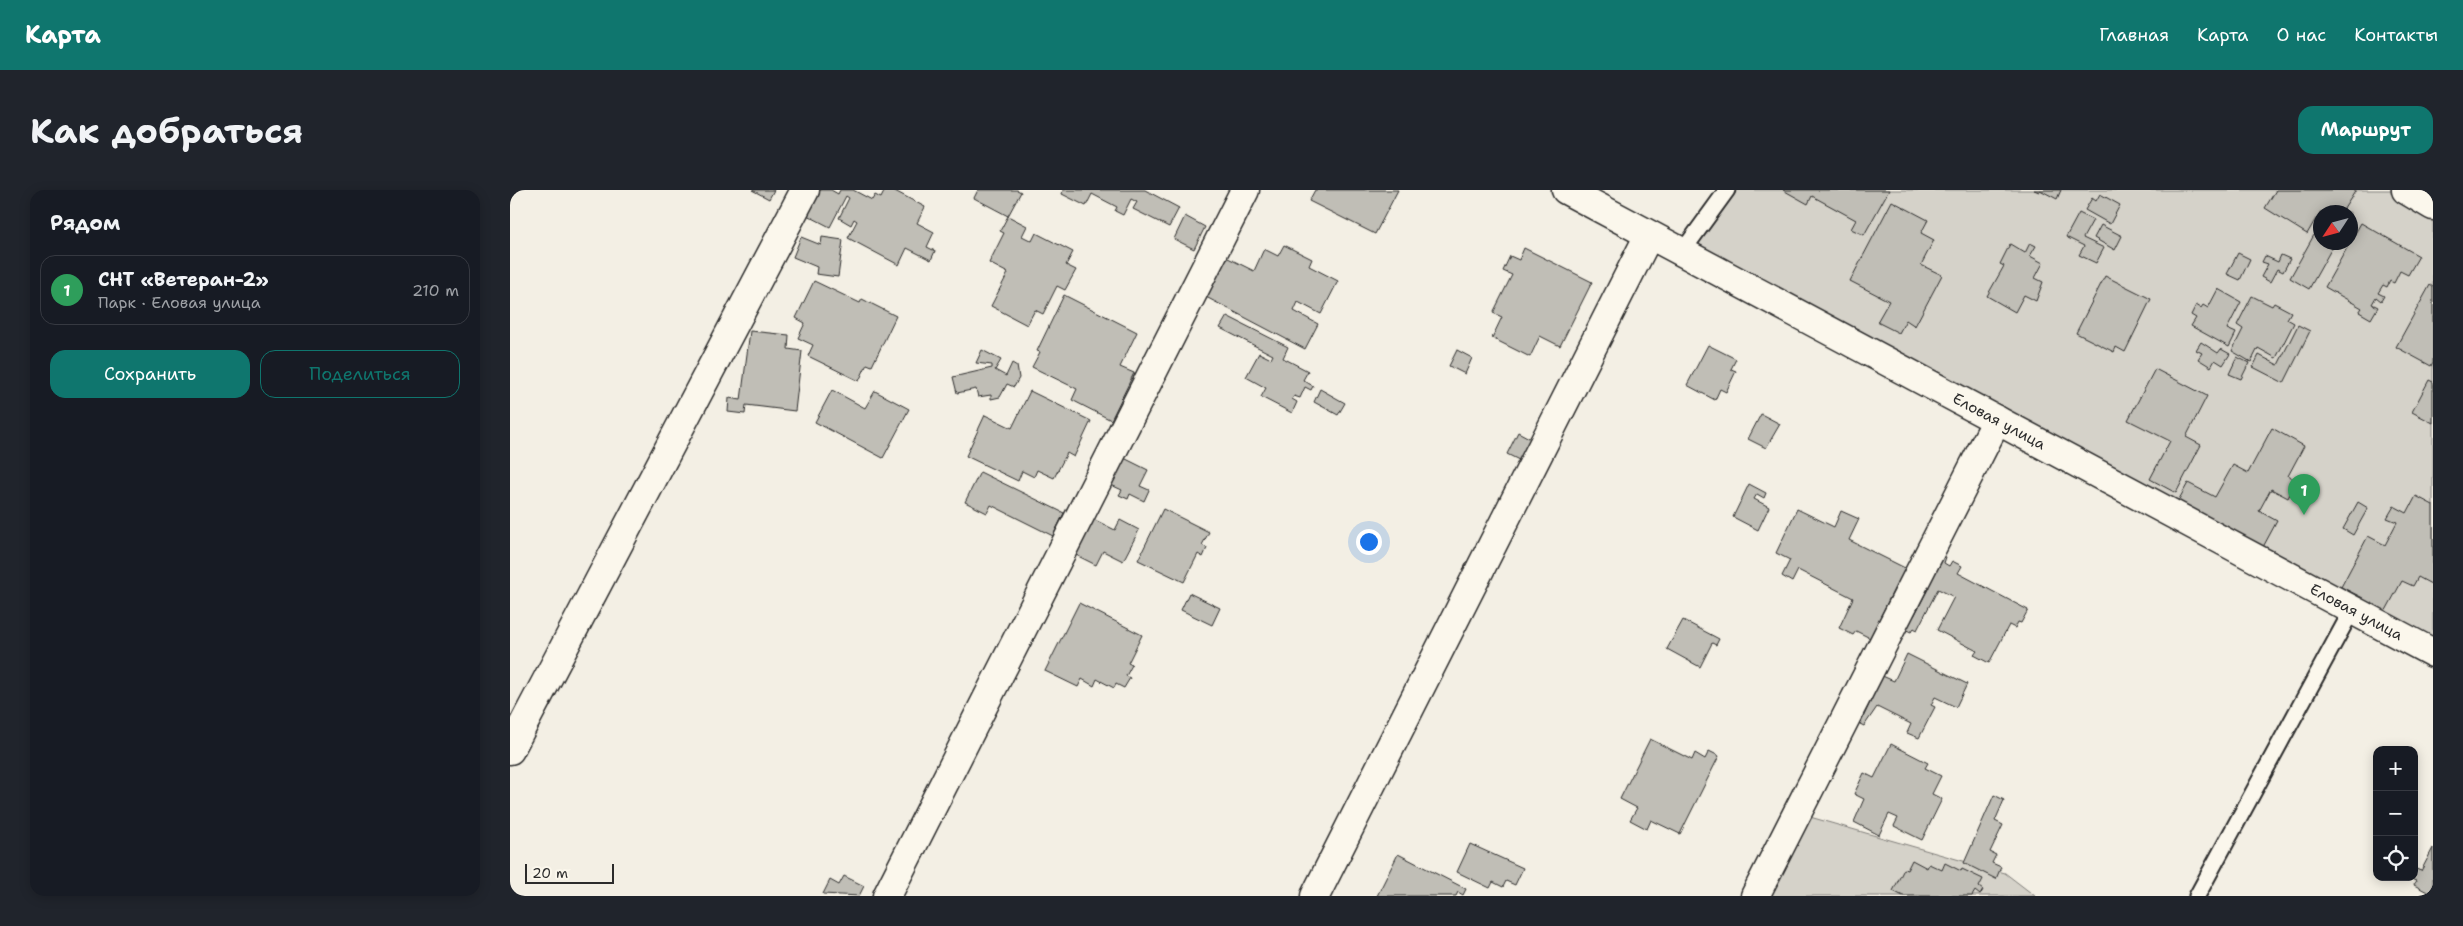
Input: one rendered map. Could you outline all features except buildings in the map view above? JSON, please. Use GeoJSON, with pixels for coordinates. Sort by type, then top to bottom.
{"type":"FeatureCollection","features":[{"type":"Feature","properties":{"kind":"street"},"geometry":{"type":"LineString","coordinates":[[510,750],[805,190]]}},
{"type":"Feature","properties":{"kind":"street"},"geometry":{"type":"LineString","coordinates":[[888,896],[1245,190]]}},
{"type":"Feature","properties":{"kind":"street","name":"Еловая улица"},"geometry":{"type":"LineString","coordinates":[[1566,190],[2433,653]]}},
{"type":"Feature","properties":{"kind":"street"},"geometry":{"type":"LineString","coordinates":[[2406,190],[2433,206]]}},
{"type":"Feature","properties":{"kind":"street"},"geometry":{"type":"LineString","coordinates":[[1314,896],[1649,235]]}},
{"type":"Feature","properties":{"kind":"street"},"geometry":{"type":"LineString","coordinates":[[1755,896],[1997,420]]}},
{"type":"Feature","properties":{"kind":"lane"},"geometry":{"type":"LineString","coordinates":[[1682,252],[1727,190]]}},
{"type":"Feature","properties":{"kind":"lane"},"geometry":{"type":"LineString","coordinates":[[2197,896],[2352,610]]}},
{"type":"Feature","properties":{"kind":"shaded area"},"geometry":{"type":"Polygon","coordinates":[[[1727,190],[2433,190],[2433,653],[1682,252],[1727,190]]]}},
{"type":"Feature","properties":{"kind":"shaded area"},"geometry":{"type":"Polygon","coordinates":[[[1810,817],[2005,873],[2035,896],[1767,896],[1810,817]]]}},
{"type":"Feature","properties":{"kind":"place","name":"СНТ «Ветеран-2»"},"geometry":{"type":"Point","coordinates":[2304,515]}}]}
